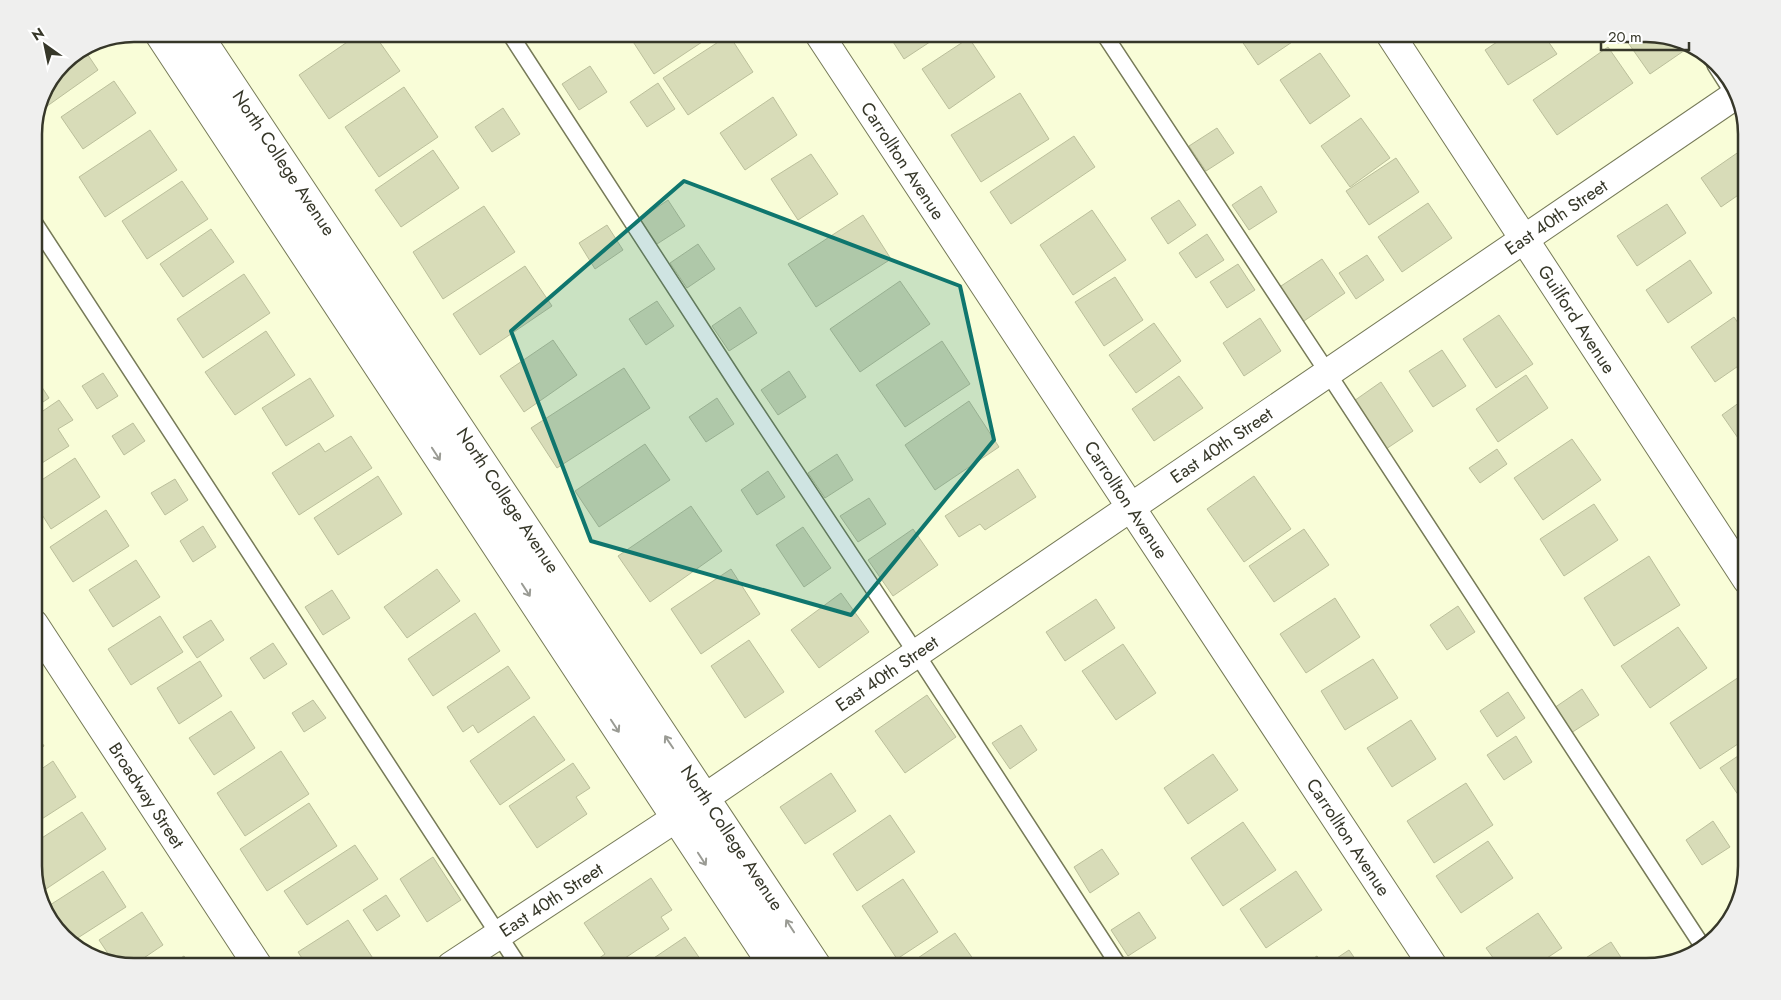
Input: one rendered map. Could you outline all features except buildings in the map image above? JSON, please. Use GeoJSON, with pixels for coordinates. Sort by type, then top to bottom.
{"type":"FeatureCollection","features":[{"type":"Feature","properties":{"kind":"street","name":"North College Avenue"},"geometry":{"type":"LineString","coordinates":[[164,42],[768,958]]}},
{"type":"Feature","properties":{"kind":"street","name":"North College Avenue"},"geometry":{"type":"LineString","coordinates":[[203,42],[812,958]]}},
{"type":"Feature","properties":{"kind":"street","name":"Carrollton Avenue"},"geometry":{"type":"LineString","coordinates":[[824,42],[1428,958]]}},
{"type":"Feature","properties":{"kind":"street","name":"Guilford Avenue"},"geometry":{"type":"LineString","coordinates":[[1395,42],[1738,566]]}},
{"type":"Feature","properties":{"kind":"street","name":"East 40th Street"},"geometry":{"type":"LineString","coordinates":[[706,797],[1524,238],[1733,101]]}},
{"type":"Feature","properties":{"kind":"street","name":"Broadway Street"},"geometry":{"type":"LineString","coordinates":[[43,638],[253,958]]}},
{"type":"Feature","properties":{"kind":"street","name":"East 40th Street"},"geometry":{"type":"LineString","coordinates":[[463,958],[676,818]]}},
{"type":"Feature","properties":{"kind":"lane","name":"North College Avenue"},"geometry":{"type":"LineString","coordinates":[[184,42],[686,799],[789,958]]}},
{"type":"Feature","properties":{"kind":"lane"},"geometry":{"type":"LineString","coordinates":[[515,42],[740,388],[916,652],[1114,958]]}},
{"type":"Feature","properties":{"kind":"lane"},"geometry":{"type":"LineString","coordinates":[[1109,42],[1328,372],[1700,941]]}},
{"type":"Feature","properties":{"kind":"lane"},"geometry":{"type":"LineString","coordinates":[[43,236],[514,958]]}},
{"type":"Feature","properties":{"kind":"highlighted area"},"geometry":{"type":"Polygon","coordinates":[[[684,181],[960,286],[994,440],[851,615],[591,541],[511,331],[684,181]]]}}]}
